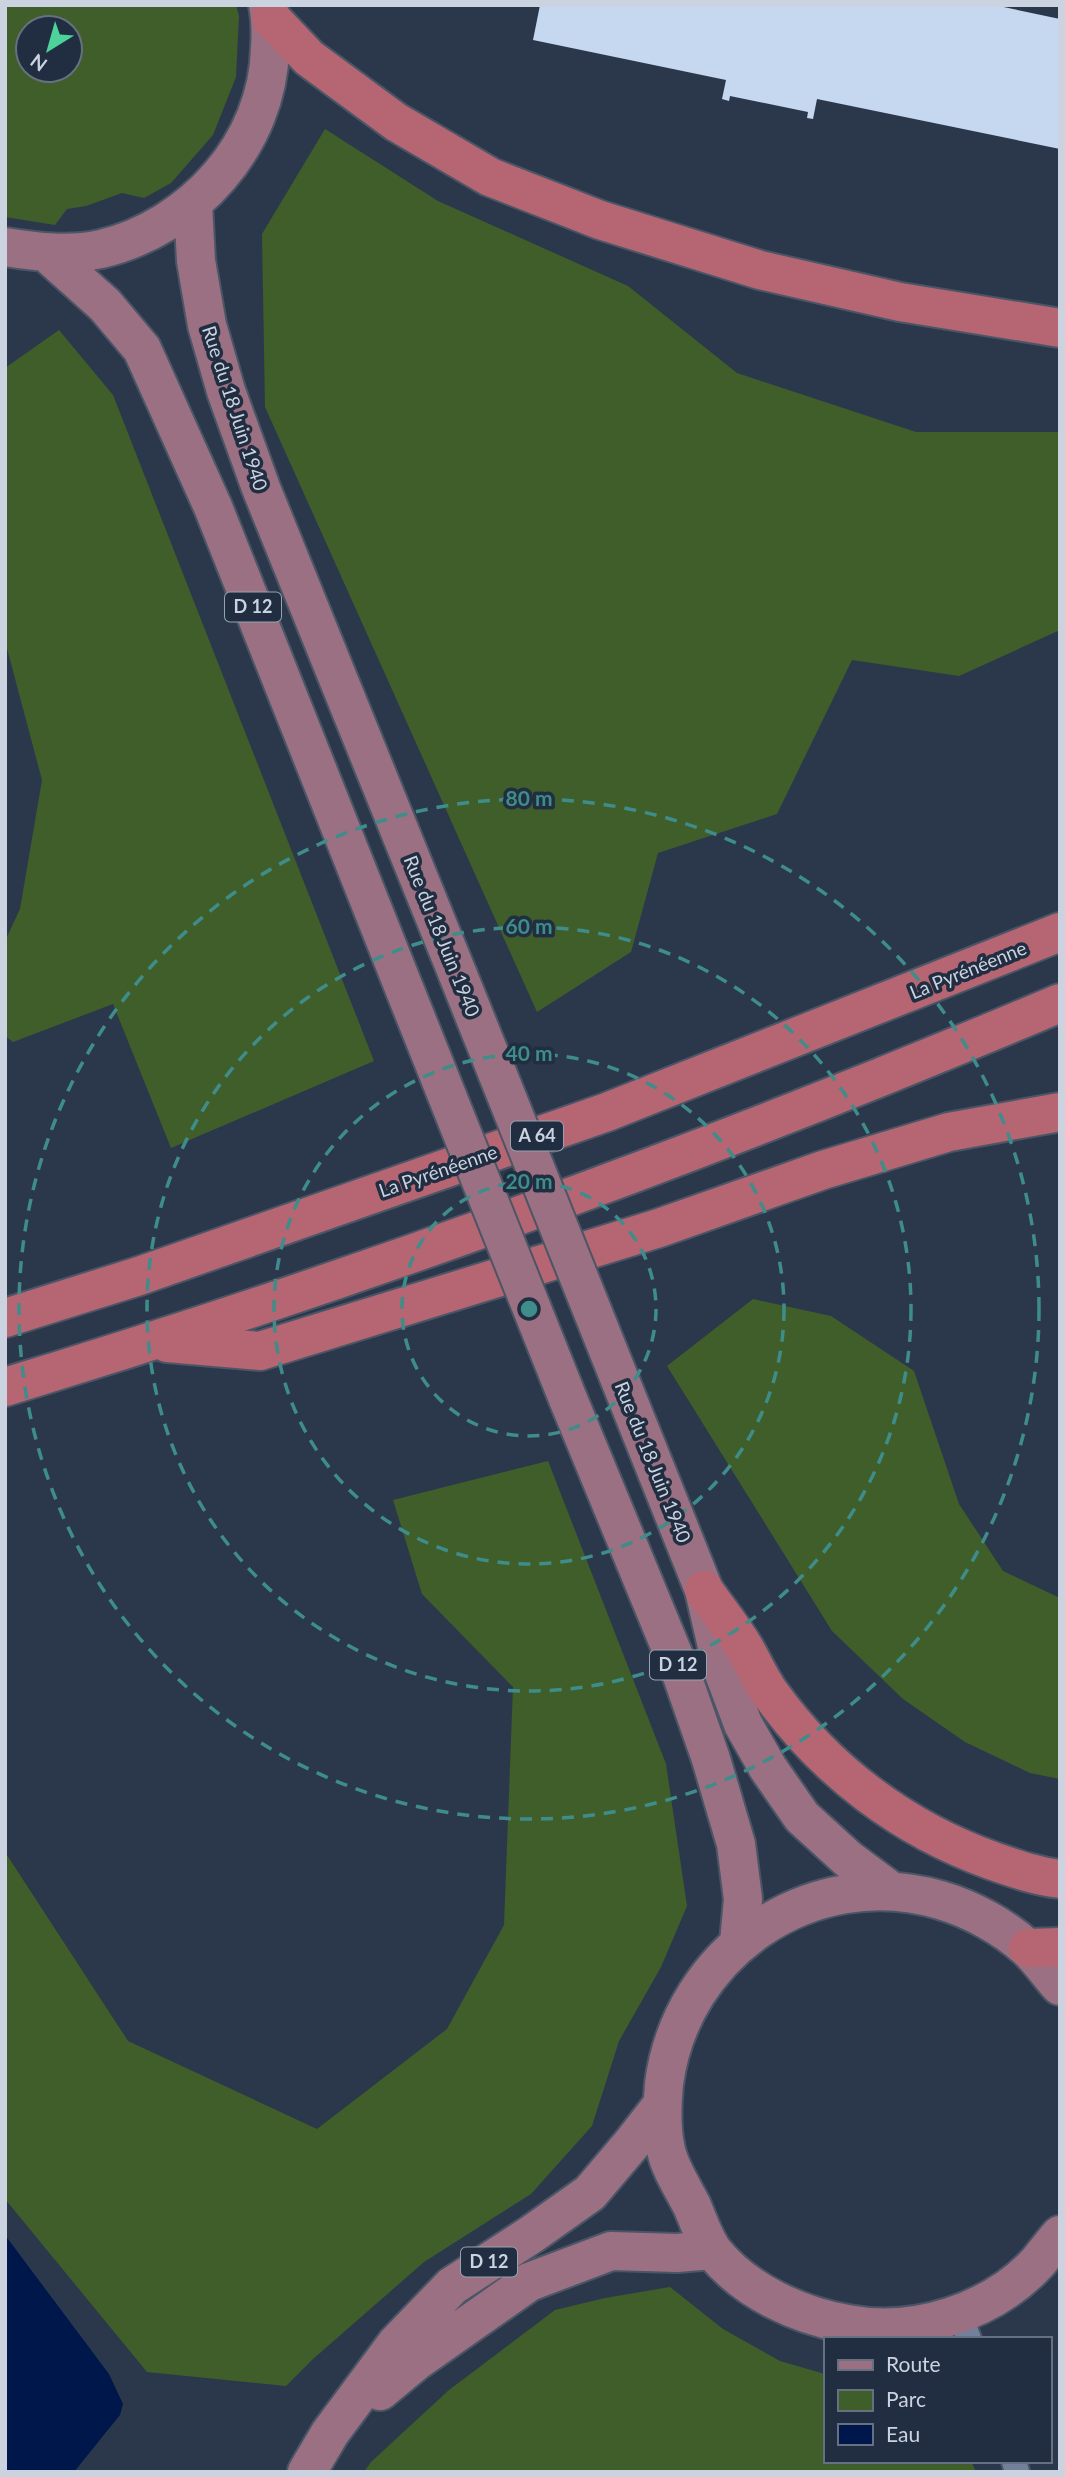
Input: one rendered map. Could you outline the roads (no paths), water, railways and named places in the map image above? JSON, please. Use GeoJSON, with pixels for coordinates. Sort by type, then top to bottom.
{"type":"FeatureCollection","features":[{"type":"Feature","properties":{"kind":"highway"},"geometry":{"type":"LineString","coordinates":[[270,11],[309,58],[396,122],[490,177],[587,215],[761,270],[900,302],[1060,328]]}},
{"type":"Feature","properties":{"kind":"highway","name":"La Pyrénéenne"},"geometry":{"type":"LineString","coordinates":[[5,1318],[139,1276],[607,1112],[1060,932]]}},
{"type":"Feature","properties":{"kind":"highway"},"geometry":{"type":"LineString","coordinates":[[5,1387],[155,1342],[624,1178],[1060,1003]]}},
{"type":"Feature","properties":{"kind":"highway"},"geometry":{"type":"LineString","coordinates":[[155,1342],[260,1351],[659,1228],[823,1170],[949,1132],[1060,1112]]}},
{"type":"Feature","properties":{"kind":"highway"},"geometry":{"type":"LineString","coordinates":[[704,1590],[742,1644],[769,1692],[807,1739],[852,1782],[911,1824],[972,1854],[1034,1876],[1060,1879]]}},
{"type":"Feature","properties":{"kind":"main road"},"geometry":{"type":"LineString","coordinates":[[5,247],[47,254],[100,249],[149,233],[193,204],[229,166],[255,120],[270,70],[270,11]]}},
{"type":"Feature","properties":{"kind":"main road","name":"Rue du 18 Juin 1940"},"geometry":{"type":"LineString","coordinates":[[193,204],[196,261],[207,325],[226,391],[261,488],[704,1590],[722,1668],[743,1724],[768,1768],[802,1817],[848,1859],[891,1891]]}},
{"type":"Feature","properties":{"kind":"main road","name":"D 12"},"geometry":{"type":"LineString","coordinates":[[47,254],[105,305],[142,349],[212,506],[568,1399],[681,1673],[711,1759],[736,1844],[743,1899],[738,1943]]}},
{"type":"Feature","properties":{"kind":"main road"},"geometry":{"type":"LineString","coordinates":[[1060,1986],[1044,1947],[987,1919],[940,1900],[891,1891],[836,1895],[785,1913],[738,1943],[707,1977],[682,2016],[667,2060],[662,2105],[666,2152],[712,2250],[736,2273],[774,2301],[819,2319],[866,2328],[964,2326],[1038,2262],[1060,2235]]}},
{"type":"Feature","properties":{"kind":"main road","name":"D 12"},"geometry":{"type":"LineString","coordinates":[[307,2472],[330,2433],[396,2344],[452,2286],[590,2193],[662,2105]]}},
{"type":"Feature","properties":{"kind":"main road","name":"D 12"},"geometry":{"type":"LineString","coordinates":[[330,2433],[415,2361],[529,2282],[611,2251],[677,2253],[712,2250]]}},
{"type":"Feature","properties":{"kind":"water"},"geometry":{"type":"Polygon","coordinates":[[[5,2235],[109,2374],[123,2404],[120,2415],[74,2472],[5,2472],[5,2235]]]}}]}
